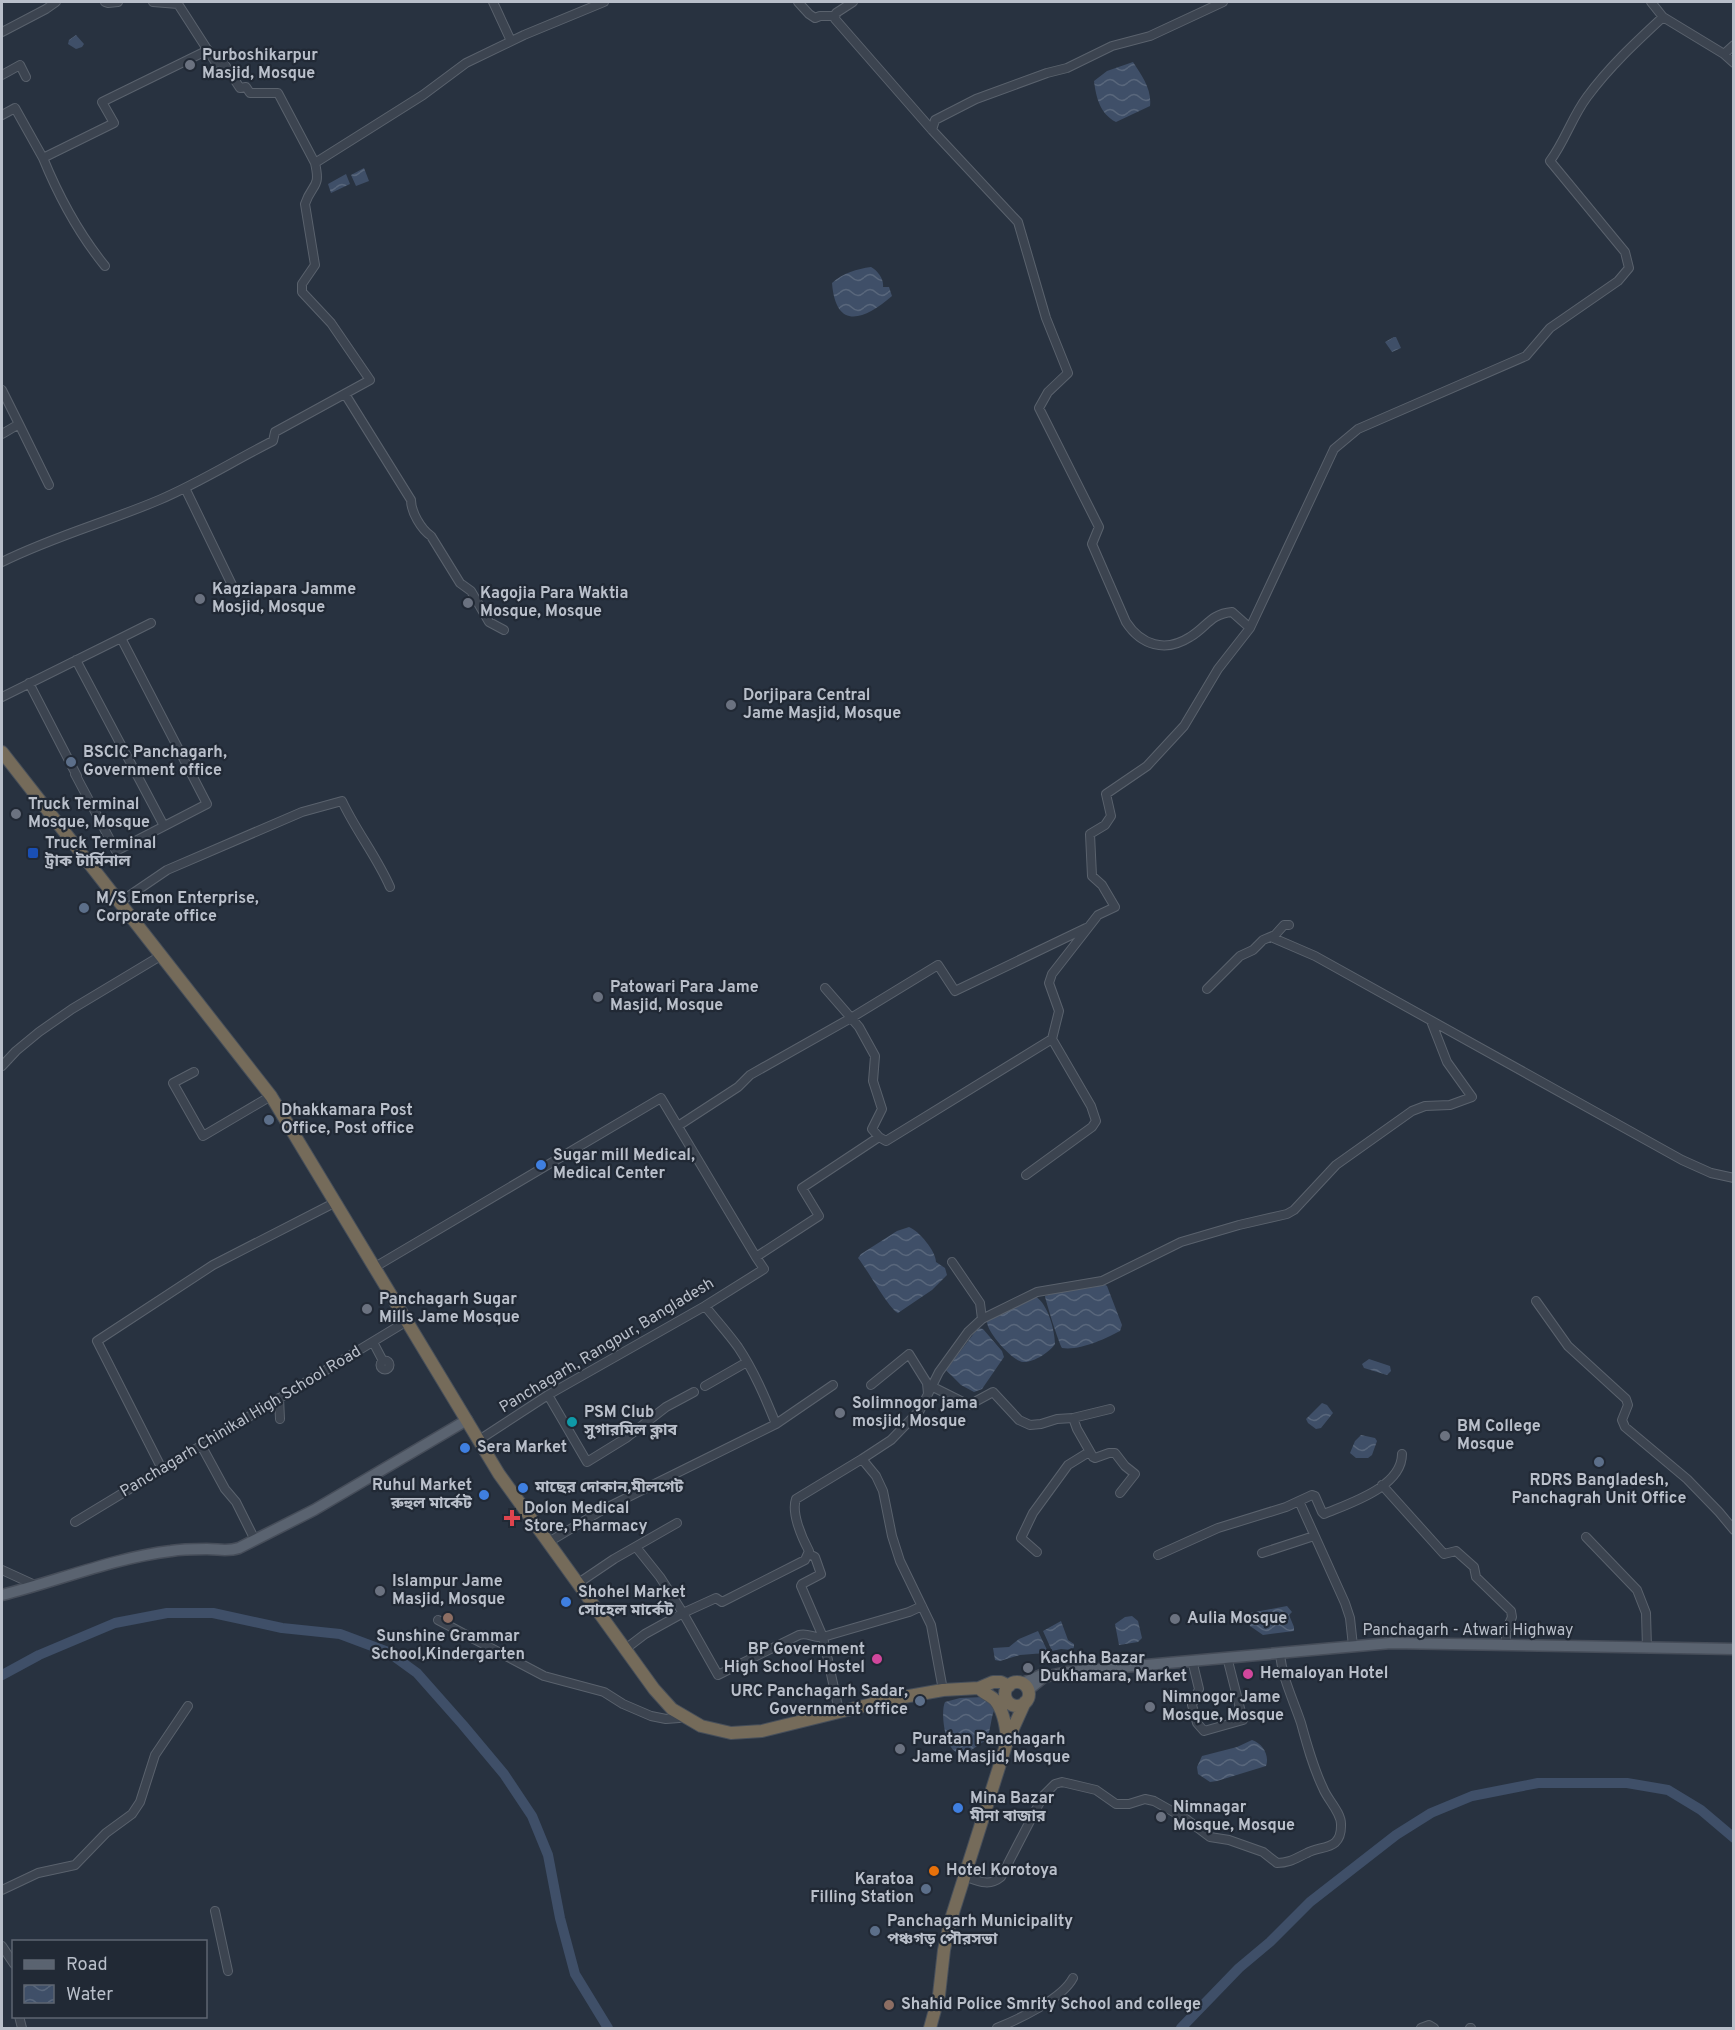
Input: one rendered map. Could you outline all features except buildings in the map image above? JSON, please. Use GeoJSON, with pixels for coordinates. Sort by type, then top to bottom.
{"type":"FeatureCollection","features":[{"type":"Feature","properties":{"kind":"highway"},"geometry":{"type":"LineString","coordinates":[[3,757],[162,955],[271,1096],[515,1497],[664,1702],[682,1716],[711,1729],[742,1733],[762,1731],[839,1711],[943,1690],[982,1691],[994,1700],[1001,1711],[1007,1742]]}},
{"type":"Feature","properties":{"kind":"highway"},"geometry":{"type":"LineString","coordinates":[[982,1691],[990,1683],[1014,1682],[1026,1692]]}},
{"type":"Feature","properties":{"kind":"highway"},"geometry":{"type":"LineString","coordinates":[[1005,1684],[1007,1700],[1017,1717]]}},
{"type":"Feature","properties":{"kind":"highway"},"geometry":{"type":"LineString","coordinates":[[930,2028],[939,1995],[947,1935],[1007,1742],[1026,1692]]}},
{"type":"Feature","properties":{"kind":"highway"},"geometry":{"type":"LineString","coordinates":[[1011,1704],[1017,1706],[1026,1692]]}},
{"type":"Feature","properties":{"kind":"main road"},"geometry":{"type":"LineString","coordinates":[[2,1595],[38,1586],[97,1566],[171,1551],[208,1549],[228,1551],[315,1510],[467,1420]]}},
{"type":"Feature","properties":{"kind":"main road","name":"Panchagarh - Atwari Highway"},"geometry":{"type":"LineString","coordinates":[[1026,1692],[1042,1674],[1353,1646],[1410,1643],[1734,1649]]}},
{"type":"Feature","properties":{"kind":"street"},"geometry":{"type":"LineString","coordinates":[[2,32],[56,2]]}},
{"type":"Feature","properties":{"kind":"street"},"geometry":{"type":"LineString","coordinates":[[105,2],[118,2]]}},
{"type":"Feature","properties":{"kind":"street"},"geometry":{"type":"LineString","coordinates":[[2,562],[185,488],[273,441],[275,432],[370,380],[332,323],[303,292],[302,284],[315,265],[305,204],[317,185],[318,176],[315,163],[278,93],[250,93],[246,87],[240,87],[223,62],[216,63],[178,4],[153,2]]}},
{"type":"Feature","properties":{"kind":"street"},"geometry":{"type":"LineString","coordinates":[[492,2],[511,41]]}},
{"type":"Feature","properties":{"kind":"street"},"geometry":{"type":"LineString","coordinates":[[315,163],[423,95],[466,63],[511,41],[604,2]]}},
{"type":"Feature","properties":{"kind":"street"},"geometry":{"type":"LineString","coordinates":[[798,2],[815,18],[834,16],[853,2]]}},
{"type":"Feature","properties":{"kind":"street"},"geometry":{"type":"LineString","coordinates":[[932,130],[934,120],[969,103],[1047,73],[1067,68],[1112,46],[1150,36],[1223,2]]}},
{"type":"Feature","properties":{"kind":"street"},"geometry":{"type":"LineString","coordinates":[[1652,2],[1663,17],[1724,54],[1734,63]]}},
{"type":"Feature","properties":{"kind":"street"},"geometry":{"type":"LineString","coordinates":[[834,16],[835,20],[932,130],[1018,222],[1046,318],[1068,372],[1048,392],[1038,408],[1099,527],[1092,544],[1126,622],[1133,632],[1151,645],[1168,646],[1189,638],[1220,613],[1232,612],[1250,628]]}},
{"type":"Feature","properties":{"kind":"street"},"geometry":{"type":"LineString","coordinates":[[1026,1175],[1092,1127],[1096,1121],[1091,1106],[1052,1039],[1059,1011],[1049,983],[1052,974],[1098,915],[1115,907],[1102,885],[1092,876],[1090,834],[1105,825],[1111,816],[1106,794],[1147,766],[1184,726],[1218,669],[1250,628],[1334,449],[1358,429],[1526,356],[1551,328],[1618,281],[1629,268],[1624,252],[1550,161],[1586,99],[1624,53],[1663,17]]}},
{"type":"Feature","properties":{"kind":"street"},"geometry":{"type":"LineString","coordinates":[[1724,54],[1734,45]]}},
{"type":"Feature","properties":{"kind":"street"},"geometry":{"type":"LineString","coordinates":[[43,158],[114,123],[102,102],[208,50]]}},
{"type":"Feature","properties":{"kind":"street"},"geometry":{"type":"LineString","coordinates":[[2,75],[20,65],[26,77]]}},
{"type":"Feature","properties":{"kind":"street"},"geometry":{"type":"LineString","coordinates":[[2,115],[15,108],[43,158],[66,208],[85,241],[105,266]]}},
{"type":"Feature","properties":{"kind":"street"},"geometry":{"type":"LineString","coordinates":[[2,390],[49,485]]}},
{"type":"Feature","properties":{"kind":"street"},"geometry":{"type":"LineString","coordinates":[[345,394],[411,500],[411,506],[424,531],[431,536],[460,584],[471,591],[489,622],[504,630]]}},
{"type":"Feature","properties":{"kind":"street"},"geometry":{"type":"LineString","coordinates":[[2,434],[19,424]]}},
{"type":"Feature","properties":{"kind":"street"},"geometry":{"type":"LineString","coordinates":[[185,488],[234,590]]}},
{"type":"Feature","properties":{"kind":"street"},"geometry":{"type":"LineString","coordinates":[[2,697],[151,623]]}},
{"type":"Feature","properties":{"kind":"street"},"geometry":{"type":"LineString","coordinates":[[29,683],[116,851],[207,804],[121,638]]}},
{"type":"Feature","properties":{"kind":"street"},"geometry":{"type":"LineString","coordinates":[[76,660],[164,826]]}},
{"type":"Feature","properties":{"kind":"street"},"geometry":{"type":"LineString","coordinates":[[120,902],[176,866],[302,812],[342,801],[390,887]]}},
{"type":"Feature","properties":{"kind":"street"},"geometry":{"type":"LineString","coordinates":[[1207,989],[1240,956],[1253,950],[1284,925],[1289,925]]}},
{"type":"Feature","properties":{"kind":"street"},"geometry":{"type":"LineString","coordinates":[[678,1126],[738,1087],[750,1075],[851,1018],[938,964],[955,991],[1089,927]]}},
{"type":"Feature","properties":{"kind":"street"},"geometry":{"type":"LineString","coordinates":[[1271,937],[1315,956],[1682,1160],[1711,1173],[1734,1178]]}},
{"type":"Feature","properties":{"kind":"street"},"geometry":{"type":"LineString","coordinates":[[2,1066],[39,1032],[162,955]]}},
{"type":"Feature","properties":{"kind":"street"},"geometry":{"type":"LineString","coordinates":[[825,988],[859,1027],[875,1056],[873,1081],[882,1109],[873,1130],[886,1141],[1052,1039]]}},
{"type":"Feature","properties":{"kind":"street"},"geometry":{"type":"LineString","coordinates":[[839,1711],[823,1637],[801,1586],[821,1574],[815,1557],[809,1554],[797,1524],[794,1504],[796,1499],[862,1459],[902,1431],[920,1410],[939,1372],[954,1350],[975,1324],[982,1319],[1037,1293],[1102,1281],[1181,1242],[1287,1214],[1294,1210],[1336,1165],[1412,1111],[1425,1106],[1450,1105],[1472,1096],[1447,1062],[1431,1021]]}},
{"type":"Feature","properties":{"kind":"street"},"geometry":{"type":"LineString","coordinates":[[194,1072],[173,1083],[203,1136],[271,1096]]}},
{"type":"Feature","properties":{"kind":"street"},"geometry":{"type":"LineString","coordinates":[[375,1267],[661,1098],[756,1257],[819,1216],[802,1188],[879,1137]]}},
{"type":"Feature","properties":{"kind":"street"},"geometry":{"type":"LineString","coordinates":[[162,1469],[97,1341],[213,1265],[336,1202]]}},
{"type":"Feature","properties":{"kind":"street","name":"Panchagarh, Rangpur, Bangladesh"},"geometry":{"type":"LineString","coordinates":[[479,1440],[548,1395],[705,1306],[764,1269],[756,1257]]}},
{"type":"Feature","properties":{"kind":"street"},"geometry":{"type":"LineString","coordinates":[[952,1262],[980,1303],[982,1319]]}},
{"type":"Feature","properties":{"kind":"street"},"geometry":{"type":"LineString","coordinates":[[1536,1301],[1568,1346],[1626,1399],[1628,1405],[1622,1420],[1625,1427],[1687,1479],[1734,1530]]}},
{"type":"Feature","properties":{"kind":"street"},"geometry":{"type":"LineString","coordinates":[[705,1306],[738,1347],[763,1392],[776,1424]]}},
{"type":"Feature","properties":{"kind":"street","name":"Panchagarh Chinikal High School Road"},"geometry":{"type":"LineString","coordinates":[[75,1522],[407,1321]]}},
{"type":"Feature","properties":{"kind":"street"},"geometry":{"type":"LineString","coordinates":[[373,1342],[383,1361]]}},
{"type":"Feature","properties":{"kind":"street"},"geometry":{"type":"LineString","coordinates":[[872,1385],[909,1354],[931,1391],[969,1405],[993,1392],[1019,1420],[1030,1425],[1110,1409]]}},
{"type":"Feature","properties":{"kind":"street"},"geometry":{"type":"LineString","coordinates":[[705,1386],[747,1362]]}},
{"type":"Feature","properties":{"kind":"street"},"geometry":{"type":"LineString","coordinates":[[547,1543],[604,1509],[776,1424],[833,1385]]}},
{"type":"Feature","properties":{"kind":"street"},"geometry":{"type":"LineString","coordinates":[[548,1395],[587,1462],[626,1438],[666,1407],[694,1392]]}},
{"type":"Feature","properties":{"kind":"street"},"geometry":{"type":"LineString","coordinates":[[279,1398],[280,1419]]}},
{"type":"Feature","properties":{"kind":"street"},"geometry":{"type":"LineString","coordinates":[[1073,1418],[1089,1452],[1095,1458],[1115,1453],[1135,1474],[1120,1493]]}},
{"type":"Feature","properties":{"kind":"street"},"geometry":{"type":"LineString","coordinates":[[201,1445],[225,1489],[236,1502],[255,1540]]}},
{"type":"Feature","properties":{"kind":"street"},"geometry":{"type":"LineString","coordinates":[[1037,1552],[1021,1538],[1029,1522],[1068,1466],[1089,1452]]}},
{"type":"Feature","properties":{"kind":"street"},"geometry":{"type":"LineString","coordinates":[[1158,1555],[1218,1528],[1312,1495],[1315,1496],[1324,1514],[1363,1498],[1398,1472],[1402,1454]]}},
{"type":"Feature","properties":{"kind":"street"},"geometry":{"type":"LineString","coordinates":[[862,1459],[876,1476],[883,1491],[900,1561],[933,1631],[943,1690]]}},
{"type":"Feature","properties":{"kind":"street"},"geometry":{"type":"LineString","coordinates":[[1382,1485],[1444,1554],[1453,1551],[1464,1558],[1474,1568],[1476,1577],[1511,1611],[1512,1617],[1506,1631],[1506,1645]]}},
{"type":"Feature","properties":{"kind":"street"},"geometry":{"type":"LineString","coordinates":[[1299,1501],[1348,1611],[1353,1646]]}},
{"type":"Feature","properties":{"kind":"street"},"geometry":{"type":"LineString","coordinates":[[577,1584],[677,1523]]}},
{"type":"Feature","properties":{"kind":"street"},"geometry":{"type":"LineString","coordinates":[[1262,1553],[1314,1536]]}},
{"type":"Feature","properties":{"kind":"street"},"geometry":{"type":"LineString","coordinates":[[1586,1537],[1637,1590],[1646,1613],[1647,1648]]}},
{"type":"Feature","properties":{"kind":"street"},"geometry":{"type":"LineString","coordinates":[[636,1547],[660,1577],[718,1675],[799,1635],[823,1637],[909,1612],[922,1606]]}},
{"type":"Feature","properties":{"kind":"street"},"geometry":{"type":"LineString","coordinates":[[624,1650],[645,1634],[683,1613],[713,1599],[722,1602],[795,1566],[805,1560],[809,1554]]}},
{"type":"Feature","properties":{"kind":"street"},"geometry":{"type":"LineString","coordinates":[[2,1570],[38,1586]]}},
{"type":"Feature","properties":{"kind":"street"},"geometry":{"type":"LineString","coordinates":[[438,1620],[544,1676],[604,1692],[623,1704],[651,1716],[666,1719],[682,1716]]}},
{"type":"Feature","properties":{"kind":"street"},"geometry":{"type":"LineString","coordinates":[[964,1876],[988,1883],[993,1883],[1001,1877],[1043,1796],[1055,1784],[1062,1782],[1096,1790],[1116,1804],[1129,1804],[1149,1799],[1186,1819],[1210,1837],[1229,1840],[1263,1852],[1277,1863],[1295,1860],[1305,1853],[1333,1845],[1341,1827],[1340,1818],[1326,1796],[1311,1758],[1282,1671],[1280,1653]]}},
{"type":"Feature","properties":{"kind":"street"},"geometry":{"type":"LineString","coordinates":[[1192,1660],[1199,1685],[1192,1705],[1197,1723],[1204,1731],[1243,1720],[1227,1657]]}},
{"type":"Feature","properties":{"kind":"street"},"geometry":{"type":"LineString","coordinates":[[2,1890],[38,1873],[75,1865],[106,1833],[132,1814],[140,1803],[155,1755],[188,1706]]}},
{"type":"Feature","properties":{"kind":"street"},"geometry":{"type":"LineString","coordinates":[[214,1911],[228,1971]]}},
{"type":"Feature","properties":{"kind":"street"},"geometry":{"type":"LineString","coordinates":[[2,1946],[12,1961]]}},
{"type":"Feature","properties":{"kind":"street"},"geometry":{"type":"LineString","coordinates":[[997,2028],[1020,2018],[1050,2000],[1070,1984],[1073,1977]]}},
{"type":"Feature","properties":{"kind":"street"},"geometry":{"type":"LineString","coordinates":[[1421,2028],[1429,2025],[1434,2028]]}},
{"type":"Feature","properties":{"kind":"water"},"geometry":{"type":"Polygon","coordinates":[[[76,35],[84,44],[76,49],[68,44],[69,40],[76,35]]]}},
{"type":"Feature","properties":{"kind":"water"},"geometry":{"type":"Polygon","coordinates":[[[1133,62],[1148,88],[1150,106],[1116,122],[1103,110],[1094,81],[1107,71],[1133,62]]]}},
{"type":"Feature","properties":{"kind":"water"},"geometry":{"type":"Polygon","coordinates":[[[364,168],[369,181],[356,186],[351,175],[364,168]]]}},
{"type":"Feature","properties":{"kind":"water"},"geometry":{"type":"Polygon","coordinates":[[[346,174],[350,184],[331,193],[328,184],[346,174]]]}},
{"type":"Feature","properties":{"kind":"water"},"geometry":{"type":"Polygon","coordinates":[[[871,267],[883,281],[883,287],[889,287],[892,296],[862,315],[853,317],[845,315],[839,309],[832,283],[850,272],[871,267]]]}},
{"type":"Feature","properties":{"kind":"water"},"geometry":{"type":"Polygon","coordinates":[[[1394,337],[1401,348],[1392,352],[1385,342],[1394,337]]]}},
{"type":"Feature","properties":{"kind":"water"},"geometry":{"type":"Polygon","coordinates":[[[909,1227],[926,1242],[936,1262],[945,1268],[947,1275],[932,1290],[898,1313],[889,1304],[858,1258],[897,1231],[909,1227]]]}},
{"type":"Feature","properties":{"kind":"water"},"geometry":{"type":"Polygon","coordinates":[[[1104,1284],[1107,1286],[1122,1325],[1120,1331],[1084,1346],[1062,1348],[1045,1296],[1069,1289],[1090,1288],[1104,1284]]]}},
{"type":"Feature","properties":{"kind":"water"},"geometry":{"type":"Polygon","coordinates":[[[1036,1297],[1047,1312],[1054,1332],[1055,1344],[1041,1356],[1032,1361],[1023,1362],[1013,1357],[1000,1345],[987,1321],[1036,1297]]]}},
{"type":"Feature","properties":{"kind":"water"},"geometry":{"type":"Polygon","coordinates":[[[978,1328],[983,1329],[1002,1351],[1004,1357],[982,1389],[974,1392],[961,1385],[946,1370],[978,1328]]]}},
{"type":"Feature","properties":{"kind":"water"},"geometry":{"type":"Polygon","coordinates":[[[1369,1359],[1390,1366],[1391,1371],[1387,1375],[1364,1368],[1362,1364],[1369,1359]]]}},
{"type":"Feature","properties":{"kind":"water"},"geometry":{"type":"Polygon","coordinates":[[[1322,1403],[1327,1405],[1333,1413],[1321,1428],[1316,1429],[1306,1419],[1322,1403]]]}},
{"type":"Feature","properties":{"kind":"water"},"geometry":{"type":"Polygon","coordinates":[[[1361,1435],[1375,1438],[1377,1441],[1372,1455],[1368,1458],[1356,1458],[1350,1453],[1355,1441],[1361,1435]]]}},
{"type":"Feature","properties":{"kind":"water"},"geometry":{"type":"Polygon","coordinates":[[[1287,1606],[1292,1612],[1289,1615],[1294,1631],[1263,1635],[1250,1626],[1250,1613],[1287,1606]]]}},
{"type":"Feature","properties":{"kind":"water"},"geometry":{"type":"Polygon","coordinates":[[[1132,1616],[1138,1621],[1142,1638],[1138,1642],[1119,1645],[1115,1624],[1125,1617],[1132,1616]]]}},
{"type":"Feature","properties":{"kind":"water"},"geometry":{"type":"Polygon","coordinates":[[[1061,1621],[1068,1640],[1074,1644],[1074,1647],[1072,1650],[1052,1651],[1043,1631],[1061,1621]]]}},
{"type":"Feature","properties":{"kind":"water"},"geometry":{"type":"Polygon","coordinates":[[[1038,1631],[1047,1650],[1045,1653],[995,1660],[993,1648],[1009,1647],[1019,1639],[1038,1631]]]}},
{"type":"Feature","properties":{"kind":"water"},"geometry":{"type":"Polygon","coordinates":[[[984,1697],[996,1706],[986,1740],[967,1752],[955,1751],[947,1740],[945,1731],[943,1714],[945,1702],[960,1698],[984,1697]]]}},
{"type":"Feature","properties":{"kind":"water"},"geometry":{"type":"Polygon","coordinates":[[[1252,1740],[1264,1750],[1267,1758],[1266,1766],[1210,1782],[1198,1774],[1197,1767],[1202,1756],[1237,1747],[1252,1740]]]}},
{"type":"Feature","properties":{"kind":"waterway"},"geometry":{"type":"LineString","coordinates":[[2,1675],[39,1655],[115,1623],[167,1613],[213,1613],[282,1628],[340,1634],[388,1652],[417,1673],[463,1725],[504,1774],[532,1816],[548,1855],[560,1918],[575,1974],[608,2028]]}},
{"type":"Feature","properties":{"kind":"waterway"},"geometry":{"type":"LineString","coordinates":[[1181,2028],[1239,1968],[1270,1942],[1310,1902],[1396,1835],[1431,1813],[1472,1796],[1538,1783],[1627,1783],[1668,1790],[1701,1810],[1734,1838]]}},
{"type":"Feature","properties":{"kind":"place","name":"Purboshikarpur Masjid, Mosque"},"geometry":{"type":"Point","coordinates":[190,65]}},
{"type":"Feature","properties":{"kind":"place","name":"Kagziapara Jamme Mosjid, Mosque"},"geometry":{"type":"Point","coordinates":[200,599]}},
{"type":"Feature","properties":{"kind":"place","name":"Kagojia Para Waktia Mosque, Mosque"},"geometry":{"type":"Point","coordinates":[468,603]}},
{"type":"Feature","properties":{"kind":"place","name":"Dorjipara Central Jame Masjid, Mosque"},"geometry":{"type":"Point","coordinates":[731,705]}},
{"type":"Feature","properties":{"kind":"place","name":"BSCIC Panchagarh, Government office"},"geometry":{"type":"Point","coordinates":[71,762]}},
{"type":"Feature","properties":{"kind":"place","name":"Truck Terminal Mosque, Mosque"},"geometry":{"type":"Point","coordinates":[16,814]}},
{"type":"Feature","properties":{"kind":"place","name":"Truck Terminal ট্রাক টার্মিনাল"},"geometry":{"type":"Point","coordinates":[33,853]}},
{"type":"Feature","properties":{"kind":"place","name":"M/S Emon Enterprise, Corporate office"},"geometry":{"type":"Point","coordinates":[84,908]}},
{"type":"Feature","properties":{"kind":"place","name":"Patowari Para Jame Masjid, Mosque"},"geometry":{"type":"Point","coordinates":[598,997]}},
{"type":"Feature","properties":{"kind":"place","name":"Dhakkamara Post Office, Post office"},"geometry":{"type":"Point","coordinates":[269,1120]}},
{"type":"Feature","properties":{"kind":"place","name":"Sugar mill Medical, Medical Center"},"geometry":{"type":"Point","coordinates":[541,1165]}},
{"type":"Feature","properties":{"kind":"place","name":"Panchagarh Sugar Mills Jame Mosque"},"geometry":{"type":"Point","coordinates":[367,1309]}},
{"type":"Feature","properties":{"kind":"place","name":"Solimnogor jama mosjid, Mosque"},"geometry":{"type":"Point","coordinates":[840,1413]}},
{"type":"Feature","properties":{"kind":"place","name":"PSM Club সুগারমিল ক্লাব"},"geometry":{"type":"Point","coordinates":[572,1422]}},
{"type":"Feature","properties":{"kind":"place","name":"BM College Mosque"},"geometry":{"type":"Point","coordinates":[1445,1436]}},
{"type":"Feature","properties":{"kind":"place","name":"Sera Market"},"geometry":{"type":"Point","coordinates":[465,1448]}},
{"type":"Feature","properties":{"kind":"place","name":"RDRS Bangladesh, Panchagrah Unit Office"},"geometry":{"type":"Point","coordinates":[1599,1462]}},
{"type":"Feature","properties":{"kind":"place","name":"মাছের দোকান,মীলগেট"},"geometry":{"type":"Point","coordinates":[523,1488]}},
{"type":"Feature","properties":{"kind":"place","name":"Ruhul Market রুহুল মার্কেট"},"geometry":{"type":"Point","coordinates":[484,1495]}},
{"type":"Feature","properties":{"kind":"place","name":"Dolon Medical Store, Pharmacy"},"geometry":{"type":"Point","coordinates":[512,1518]}},
{"type":"Feature","properties":{"kind":"place","name":"Islampur Jame Masjid, Mosque"},"geometry":{"type":"Point","coordinates":[380,1591]}},
{"type":"Feature","properties":{"kind":"place","name":"Shohel Market সোহেল মার্কেট"},"geometry":{"type":"Point","coordinates":[566,1602]}},
{"type":"Feature","properties":{"kind":"place","name":"Sunshine Grammar School,Kindergarten"},"geometry":{"type":"Point","coordinates":[448,1618]}},
{"type":"Feature","properties":{"kind":"place","name":"Aulia Mosque"},"geometry":{"type":"Point","coordinates":[1175,1619]}},
{"type":"Feature","properties":{"kind":"place","name":"BP Government High School Hostel"},"geometry":{"type":"Point","coordinates":[877,1659]}},
{"type":"Feature","properties":{"kind":"place","name":"Kachha Bazar Dukhamara, Market"},"geometry":{"type":"Point","coordinates":[1028,1668]}},
{"type":"Feature","properties":{"kind":"place","name":"Hemaloyan Hotel"},"geometry":{"type":"Point","coordinates":[1248,1674]}},
{"type":"Feature","properties":{"kind":"place","name":"URC Panchagarh Sadar, Government office"},"geometry":{"type":"Point","coordinates":[920,1701]}},
{"type":"Feature","properties":{"kind":"place","name":"Nimnogor Jame Mosque, Mosque"},"geometry":{"type":"Point","coordinates":[1150,1707]}},
{"type":"Feature","properties":{"kind":"place","name":"Puratan Panchagarh Jame Masjid, Mosque"},"geometry":{"type":"Point","coordinates":[900,1749]}},
{"type":"Feature","properties":{"kind":"place","name":"Mina Bazar মীনা বাজার"},"geometry":{"type":"Point","coordinates":[958,1808]}},
{"type":"Feature","properties":{"kind":"place","name":"Nimnagar Mosque, Mosque"},"geometry":{"type":"Point","coordinates":[1161,1817]}},
{"type":"Feature","properties":{"kind":"place","name":"Hotel Korotoya"},"geometry":{"type":"Point","coordinates":[934,1871]}},
{"type":"Feature","properties":{"kind":"place","name":"Karatoa Filling Station"},"geometry":{"type":"Point","coordinates":[926,1889]}},
{"type":"Feature","properties":{"kind":"place","name":"Panchagarh Municipality পঞ্চগড় পৌরসভা"},"geometry":{"type":"Point","coordinates":[875,1931]}},
{"type":"Feature","properties":{"kind":"place","name":"Shahid Police Smrity School and college"},"geometry":{"type":"Point","coordinates":[889,2005]}}]}
